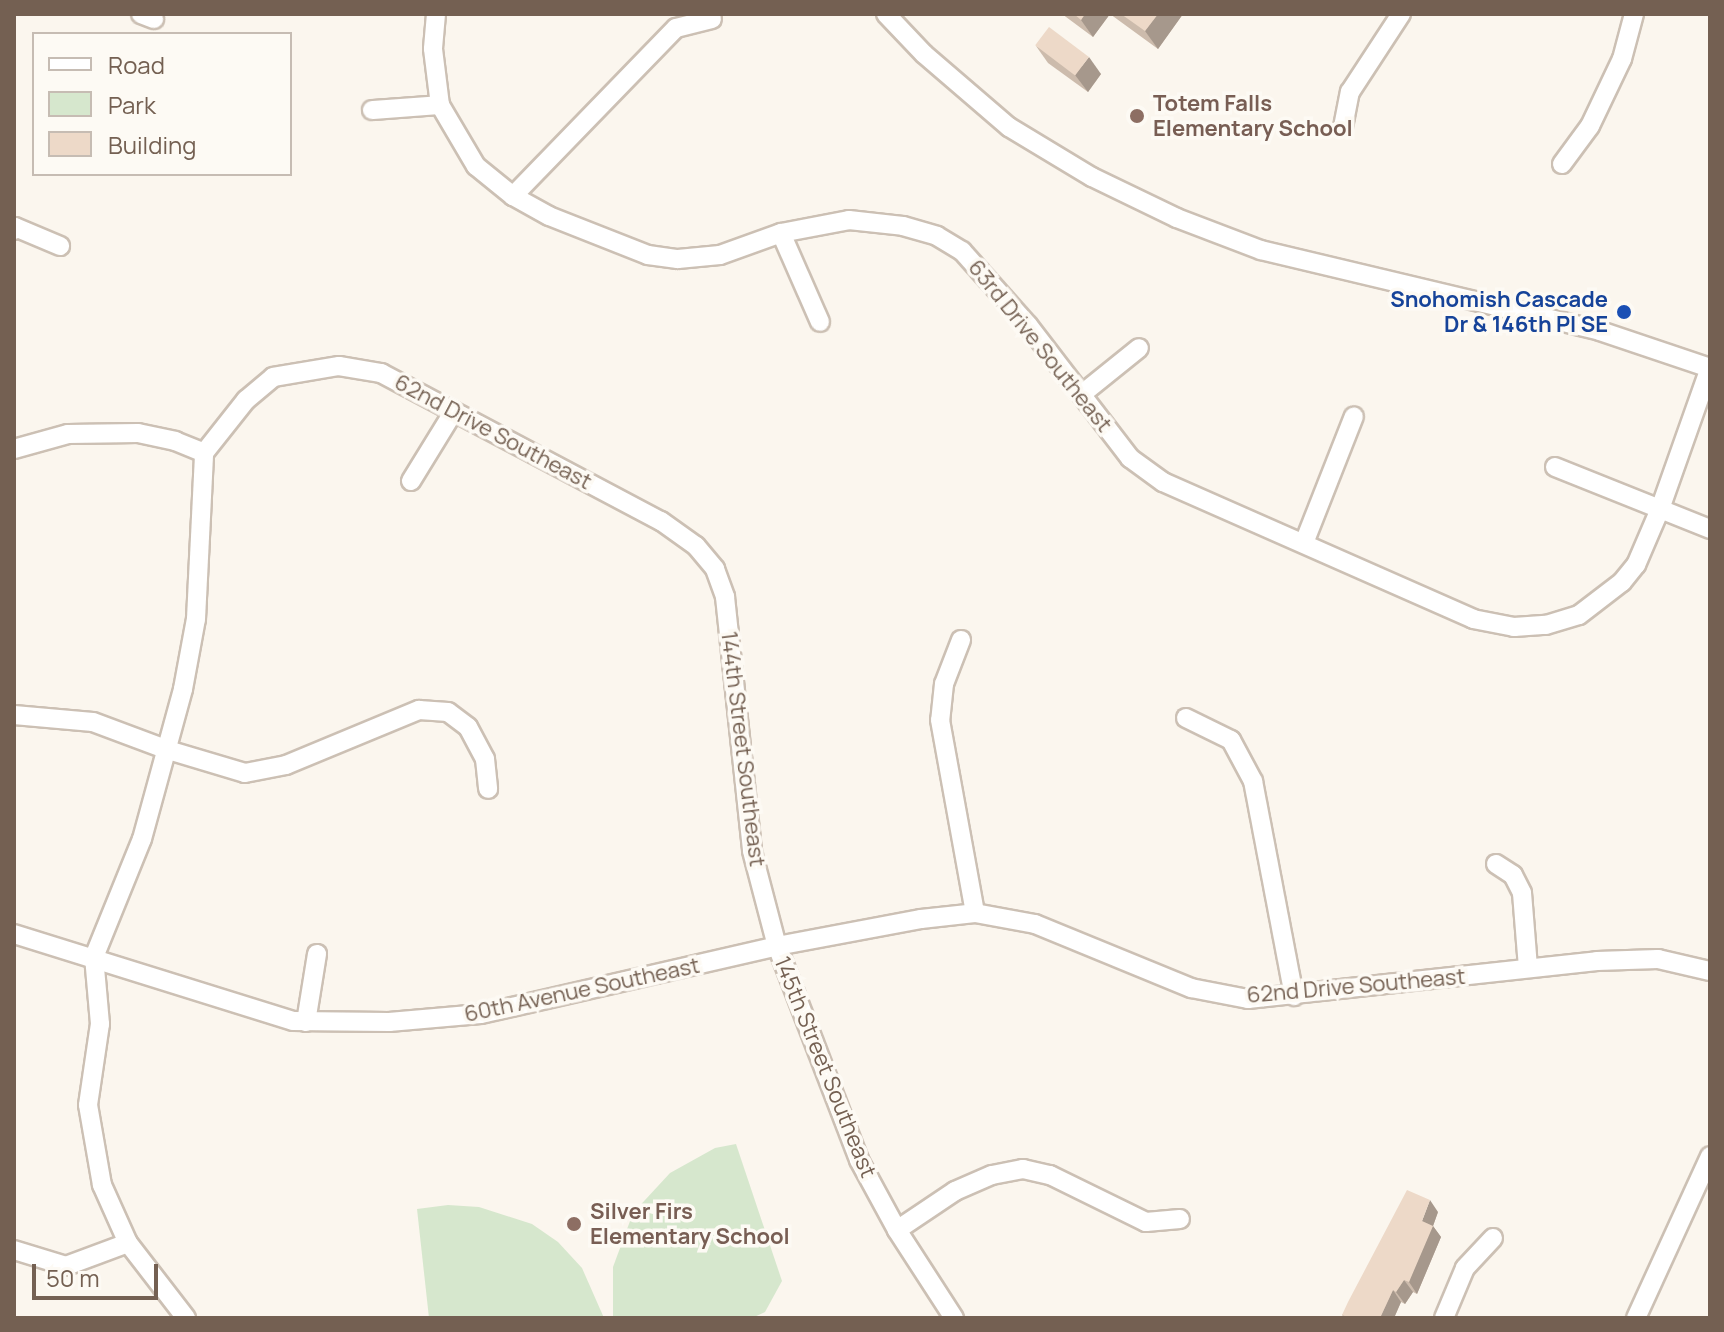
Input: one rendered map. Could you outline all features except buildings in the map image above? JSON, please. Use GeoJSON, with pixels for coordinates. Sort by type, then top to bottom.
{"type":"FeatureCollection","features":[{"type":"Feature","properties":{"kind":"street","name":"63rd Drive Southeast"},"geometry":{"type":"LineString","coordinates":[[436,14],[433,49],[440,105],[476,166],[513,196],[549,216],[648,255],[678,259],[720,255],[781,233],[849,220],[903,226],[937,236],[962,251],[1082,394],[1130,458],[1163,482],[1473,619],[1514,627],[1546,625],[1579,615],[1604,599],[1636,565],[1660,509],[1710,368]]}},
{"type":"Feature","properties":{"kind":"street"},"geometry":{"type":"LineString","coordinates":[[886,14],[924,54],[1009,127],[1092,177],[1177,218],[1261,250],[1600,331],[1710,368]]}},
{"type":"Feature","properties":{"kind":"street"},"geometry":{"type":"LineString","coordinates":[[1343,127],[1350,92],[1401,14]]}},
{"type":"Feature","properties":{"kind":"street"},"geometry":{"type":"LineString","coordinates":[[1562,164],[1590,126],[1622,59],[1634,14]]}},
{"type":"Feature","properties":{"kind":"street"},"geometry":{"type":"LineString","coordinates":[[513,196],[676,28],[712,19]]}},
{"type":"Feature","properties":{"kind":"street"},"geometry":{"type":"LineString","coordinates":[[372,110],[440,105]]}},
{"type":"Feature","properties":{"kind":"street"},"geometry":{"type":"LineString","coordinates":[[14,230],[15,227],[60,246]]}},
{"type":"Feature","properties":{"kind":"street"},"geometry":{"type":"LineString","coordinates":[[781,233],[820,322]]}},
{"type":"Feature","properties":{"kind":"street"},"geometry":{"type":"LineString","coordinates":[[1082,394],[1139,348]]}},
{"type":"Feature","properties":{"kind":"street","name":"62nd Drive Southeast"},"geometry":{"type":"LineString","coordinates":[[204,453],[246,400],[273,377],[339,366],[381,373],[661,521],[696,546],[715,569],[725,597]]}},
{"type":"Feature","properties":{"kind":"street"},"geometry":{"type":"LineString","coordinates":[[411,481],[454,411]]}},
{"type":"Feature","properties":{"kind":"street"},"geometry":{"type":"LineString","coordinates":[[1304,543],[1354,416]]}},
{"type":"Feature","properties":{"kind":"street"},"geometry":{"type":"LineString","coordinates":[[14,449],[68,434],[138,433],[175,441],[204,453],[196,619],[168,750],[142,839],[94,957],[100,1024],[88,1105],[102,1185],[128,1243],[186,1318]]}},
{"type":"Feature","properties":{"kind":"street"},"geometry":{"type":"LineString","coordinates":[[1555,467],[1710,529]]}},
{"type":"Feature","properties":{"kind":"street","name":"144th Street Southeast"},"geometry":{"type":"LineString","coordinates":[[725,597],[752,851],[777,946]]}},
{"type":"Feature","properties":{"kind":"street"},"geometry":{"type":"LineString","coordinates":[[961,640],[944,684],[940,720],[975,913]]}},
{"type":"Feature","properties":{"kind":"street"},"geometry":{"type":"LineString","coordinates":[[14,715],[93,722],[168,750],[245,773],[286,765],[419,710],[448,712],[468,727],[485,759],[488,789]]}},
{"type":"Feature","properties":{"kind":"street"},"geometry":{"type":"LineString","coordinates":[[1186,718],[1231,740],[1253,781],[1294,996]]}},
{"type":"Feature","properties":{"kind":"street"},"geometry":{"type":"LineString","coordinates":[[1496,864],[1513,875],[1522,893],[1528,968]]}},
{"type":"Feature","properties":{"kind":"street","name":"62nd Drive Southeast"},"geometry":{"type":"LineString","coordinates":[[777,946],[921,919],[975,913],[1035,924],[1191,988],[1248,999],[1528,968],[1658,959],[1710,971]]}},
{"type":"Feature","properties":{"kind":"street","name":"60th Avenue Southeast"},"geometry":{"type":"LineString","coordinates":[[14,934],[293,1021],[306,1022],[389,1022],[481,1014],[777,946]]}},
{"type":"Feature","properties":{"kind":"street","name":"145th Street Southeast"},"geometry":{"type":"LineString","coordinates":[[777,946],[859,1160],[897,1230],[954,1318]]}},
{"type":"Feature","properties":{"kind":"street"},"geometry":{"type":"LineString","coordinates":[[306,1022],[317,954]]}},
{"type":"Feature","properties":{"kind":"street"},"geometry":{"type":"LineString","coordinates":[[1636,1318],[1710,1156]]}},
{"type":"Feature","properties":{"kind":"street"},"geometry":{"type":"LineString","coordinates":[[897,1230],[955,1191],[992,1175],[1023,1169],[1050,1175],[1146,1222],[1180,1219]]}},
{"type":"Feature","properties":{"kind":"street"},"geometry":{"type":"LineString","coordinates":[[1444,1318],[1465,1268],[1493,1238]]}},
{"type":"Feature","properties":{"kind":"street"},"geometry":{"type":"LineString","coordinates":[[14,1250],[66,1266],[128,1243]]}},
{"type":"Feature","properties":{"kind":"green space"},"geometry":{"type":"Polygon","coordinates":[[[736,1144],[782,1281],[765,1312],[752,1318],[613,1318],[613,1267],[633,1213],[670,1173],[715,1148],[736,1144]]]}},
{"type":"Feature","properties":{"kind":"green space"},"geometry":{"type":"Polygon","coordinates":[[[448,1205],[479,1207],[532,1224],[558,1242],[582,1268],[604,1318],[429,1318],[417,1209],[448,1205]]]}},
{"type":"Feature","properties":{"kind":"place","name":"Totem Falls Elementary School"},"geometry":{"type":"Point","coordinates":[1137,116]}},
{"type":"Feature","properties":{"kind":"place","name":"Snohomish Cascade Dr & 146th Pl SE"},"geometry":{"type":"Point","coordinates":[1624,312]}},
{"type":"Feature","properties":{"kind":"place","name":"Silver Firs Elementary School"},"geometry":{"type":"Point","coordinates":[574,1224]}}]}
